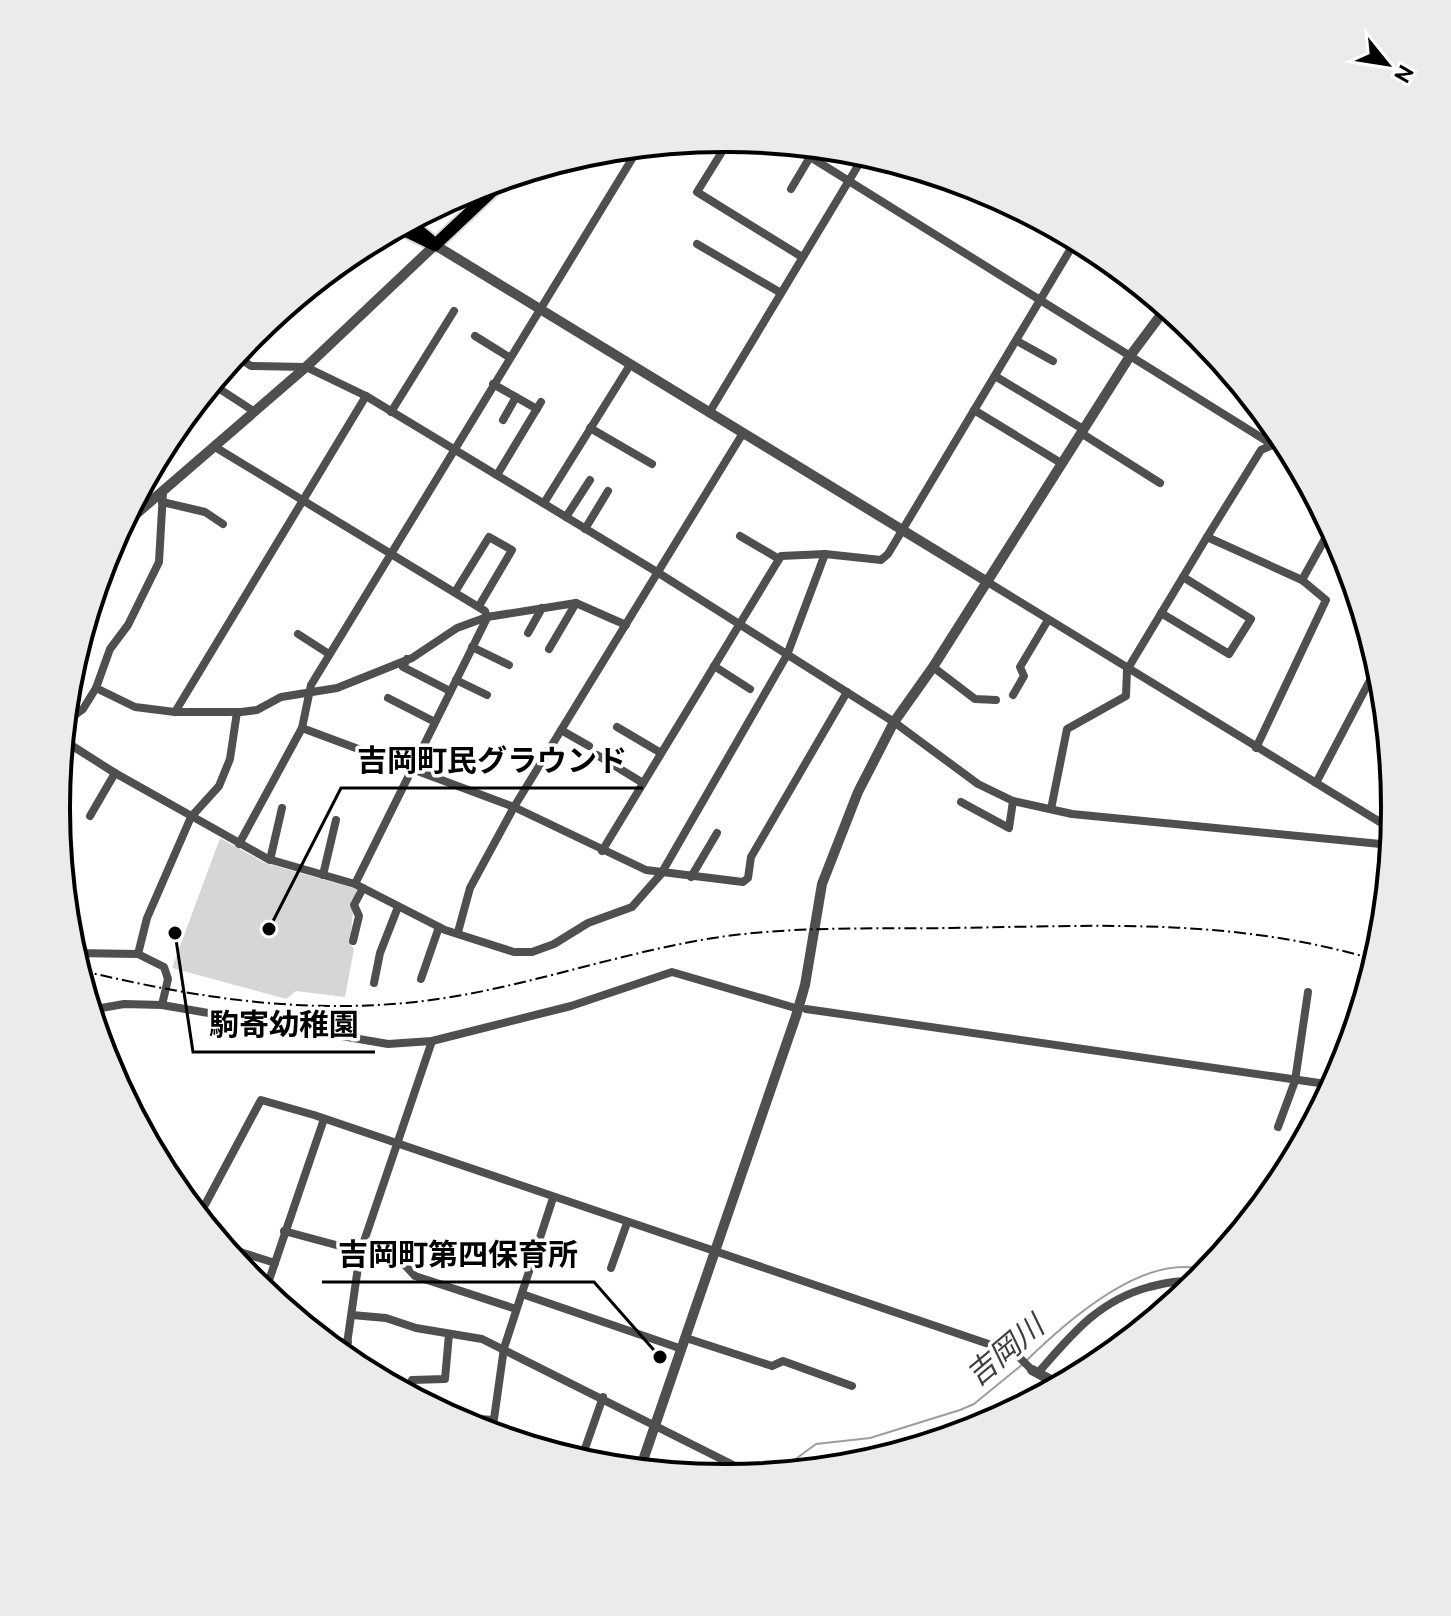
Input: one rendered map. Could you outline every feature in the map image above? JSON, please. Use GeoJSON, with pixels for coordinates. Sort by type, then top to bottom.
{"type":"FeatureCollection","features":[{"type":"Feature","properties":{"kind":"main road"},"geometry":{"type":"LineString","coordinates":[[435,245],[484,199]]}},
{"type":"Feature","properties":{"kind":"main road"},"geometry":{"type":"LineString","coordinates":[[417,230],[435,245]]}},
{"type":"Feature","properties":{"kind":"main road"},"geometry":{"type":"LineString","coordinates":[[411,233],[435,245]]}},
{"type":"Feature","properties":{"kind":"street"},"geometry":{"type":"LineString","coordinates":[[722,152],[697,192],[802,257]]}},
{"type":"Feature","properties":{"kind":"street"},"geometry":{"type":"LineString","coordinates":[[791,189],[809,158]]}},
{"type":"Feature","properties":{"kind":"street"},"geometry":{"type":"LineString","coordinates":[[812,158],[1270,443],[1261,450],[1127,670],[1126,696],[1067,729],[1051,809]]}},
{"type":"Feature","properties":{"kind":"street"},"geometry":{"type":"LineString","coordinates":[[239,844],[302,728],[308,693],[329,654],[632,159]]}},
{"type":"Feature","properties":{"kind":"street"},"geometry":{"type":"LineString","coordinates":[[709,413],[857,166]]}},
{"type":"Feature","properties":{"kind":"street"},"geometry":{"type":"LineString","coordinates":[[697,244],[781,293]]}},
{"type":"Feature","properties":{"kind":"street"},"geometry":{"type":"LineString","coordinates":[[141,513],[306,367],[435,245],[1381,822]]}},
{"type":"Feature","properties":{"kind":"street"},"geometry":{"type":"LineString","coordinates":[[740,536],[779,559],[825,554],[881,560],[1070,251]]}},
{"type":"Feature","properties":{"kind":"street"},"geometry":{"type":"LineString","coordinates":[[391,412],[454,311]]}},
{"type":"Feature","properties":{"kind":"street"},"geometry":{"type":"LineString","coordinates":[[644,1458],[802,995],[822,884],[833,848],[894,722],[933,667],[1130,356],[1160,317]]}},
{"type":"Feature","properties":{"kind":"street"},"geometry":{"type":"LineString","coordinates":[[475,336],[509,357]]}},
{"type":"Feature","properties":{"kind":"street"},"geometry":{"type":"LineString","coordinates":[[1017,341],[1053,361]]}},
{"type":"Feature","properties":{"kind":"street"},"geometry":{"type":"LineString","coordinates":[[245,362],[251,366],[306,367],[366,396],[657,572],[894,722],[978,784],[1013,801],[1051,809],[1380,844]]}},
{"type":"Feature","properties":{"kind":"street"},"geometry":{"type":"LineString","coordinates":[[544,503],[630,365]]}},
{"type":"Feature","properties":{"kind":"street"},"geometry":{"type":"LineString","coordinates":[[995,376],[1160,483]]}},
{"type":"Feature","properties":{"kind":"street"},"geometry":{"type":"LineString","coordinates":[[493,384],[539,406],[497,475]]}},
{"type":"Feature","properties":{"kind":"street"},"geometry":{"type":"LineString","coordinates":[[221,390],[255,412]]}},
{"type":"Feature","properties":{"kind":"street"},"geometry":{"type":"LineString","coordinates":[[175,712],[366,396]]}},
{"type":"Feature","properties":{"kind":"street"},"geometry":{"type":"LineString","coordinates":[[503,420],[516,397]]}},
{"type":"Feature","properties":{"kind":"street"},"geometry":{"type":"LineString","coordinates":[[974,410],[1061,463]]}},
{"type":"Feature","properties":{"kind":"street"},"geometry":{"type":"LineString","coordinates":[[590,428],[652,464]]}},
{"type":"Feature","properties":{"kind":"street"},"geometry":{"type":"LineString","coordinates":[[458,932],[470,888],[514,807],[743,433]]}},
{"type":"Feature","properties":{"kind":"street"},"geometry":{"type":"LineString","coordinates":[[215,447],[479,606],[487,617]]}},
{"type":"Feature","properties":{"kind":"street"},"geometry":{"type":"LineString","coordinates":[[566,517],[590,480]]}},
{"type":"Feature","properties":{"kind":"street"},"geometry":{"type":"LineString","coordinates":[[585,529],[608,491]]}},
{"type":"Feature","properties":{"kind":"street"},"geometry":{"type":"LineString","coordinates":[[162,497],[205,512],[223,524]]}},
{"type":"Feature","properties":{"kind":"street"},"geometry":{"type":"LineString","coordinates":[[77,713],[96,688],[110,649],[128,625],[159,562],[162,497]]}},
{"type":"Feature","properties":{"kind":"street"},"geometry":{"type":"LineString","coordinates":[[455,592],[489,537],[512,550],[479,606]]}},
{"type":"Feature","properties":{"kind":"street"},"geometry":{"type":"LineString","coordinates":[[1207,537],[1302,580],[1326,600],[1256,748]]}},
{"type":"Feature","properties":{"kind":"street"},"geometry":{"type":"LineString","coordinates":[[1302,580],[1324,541]]}},
{"type":"Feature","properties":{"kind":"street"},"geometry":{"type":"LineString","coordinates":[[73,746],[270,860],[359,886],[439,927],[514,952],[532,952],[554,944],[588,923],[632,907],[661,874],[787,655],[825,554]]}},
{"type":"Feature","properties":{"kind":"street"},"geometry":{"type":"LineString","coordinates":[[602,851],[779,559]]}},
{"type":"Feature","properties":{"kind":"street"},"geometry":{"type":"LineString","coordinates":[[1161,613],[1229,654],[1251,619],[1183,577]]}},
{"type":"Feature","properties":{"kind":"street"},"geometry":{"type":"LineString","coordinates":[[96,688],[135,707],[175,712],[257,710],[281,697],[337,688],[407,659],[457,628],[487,617],[576,603],[626,625]]}},
{"type":"Feature","properties":{"kind":"street"},"geometry":{"type":"LineString","coordinates":[[549,649],[576,603]]}},
{"type":"Feature","properties":{"kind":"street"},"geometry":{"type":"LineString","coordinates":[[528,633],[542,608]]}},
{"type":"Feature","properties":{"kind":"street"},"geometry":{"type":"LineString","coordinates":[[353,941],[359,916],[354,905],[359,886],[411,769],[487,617]]}},
{"type":"Feature","properties":{"kind":"street"},"geometry":{"type":"LineString","coordinates":[[1013,695],[1024,676],[1020,667],[1048,620]]}},
{"type":"Feature","properties":{"kind":"street"},"geometry":{"type":"LineString","coordinates":[[298,634],[329,654]]}},
{"type":"Feature","properties":{"kind":"street"},"geometry":{"type":"LineString","coordinates":[[472,647],[509,665]]}},
{"type":"Feature","properties":{"kind":"street"},"geometry":{"type":"LineString","coordinates":[[407,659],[403,667],[450,691]]}},
{"type":"Feature","properties":{"kind":"street"},"geometry":{"type":"LineString","coordinates":[[714,666],[750,689]]}},
{"type":"Feature","properties":{"kind":"street"},"geometry":{"type":"LineString","coordinates":[[933,667],[975,699],[996,700]]}},
{"type":"Feature","properties":{"kind":"street"},"geometry":{"type":"LineString","coordinates":[[456,680],[487,695]]}},
{"type":"Feature","properties":{"kind":"street"},"geometry":{"type":"LineString","coordinates":[[1316,783],[1369,683]]}},
{"type":"Feature","properties":{"kind":"street"},"geometry":{"type":"LineString","coordinates":[[302,728],[514,807],[602,851],[661,874],[743,882],[748,878],[751,857],[847,692]]}},
{"type":"Feature","properties":{"kind":"street"},"geometry":{"type":"LineString","coordinates":[[388,698],[435,722]]}},
{"type":"Feature","properties":{"kind":"street"},"geometry":{"type":"LineString","coordinates":[[138,954],[147,918],[191,817],[219,786],[230,759],[237,712]]}},
{"type":"Feature","properties":{"kind":"street"},"geometry":{"type":"LineString","coordinates":[[617,727],[661,753]]}},
{"type":"Feature","properties":{"kind":"street"},"geometry":{"type":"LineString","coordinates":[[561,730],[589,746]]}},
{"type":"Feature","properties":{"kind":"street"},"geometry":{"type":"LineString","coordinates":[[597,755],[643,783]]}},
{"type":"Feature","properties":{"kind":"street"},"geometry":{"type":"LineString","coordinates":[[90,816],[115,773]]}},
{"type":"Feature","properties":{"kind":"street"},"geometry":{"type":"LineString","coordinates":[[961,802],[1009,828],[1013,801]]}},
{"type":"Feature","properties":{"kind":"street"},"geometry":{"type":"LineString","coordinates":[[270,860],[282,808]]}},
{"type":"Feature","properties":{"kind":"street"},"geometry":{"type":"LineString","coordinates":[[323,875],[336,820]]}},
{"type":"Feature","properties":{"kind":"street"},"geometry":{"type":"LineString","coordinates":[[691,877],[717,833]]}},
{"type":"Feature","properties":{"kind":"street"},"geometry":{"type":"LineString","coordinates":[[374,983],[380,953],[398,907]]}},
{"type":"Feature","properties":{"kind":"street"},"geometry":{"type":"LineString","coordinates":[[421,979],[439,927]]}},
{"type":"Feature","properties":{"kind":"street"},"geometry":{"type":"LineString","coordinates":[[87,953],[138,954],[167,970],[162,1005]]}},
{"type":"Feature","properties":{"kind":"street"},"geometry":{"type":"LineString","coordinates":[[102,1008],[124,1004],[162,1005],[388,1044],[432,1041],[571,1006],[672,972],[792,1007]]}},
{"type":"Feature","properties":{"kind":"street"},"geometry":{"type":"LineString","coordinates":[[1278,1127],[1295,1081],[1308,992]]}},
{"type":"Feature","properties":{"kind":"street"},"geometry":{"type":"LineString","coordinates":[[806,1009],[1320,1084]]}},
{"type":"Feature","properties":{"kind":"street"},"geometry":{"type":"LineString","coordinates":[[348,1342],[360,1253],[432,1041]]}},
{"type":"Feature","properties":{"kind":"street"},"geometry":{"type":"LineString","coordinates":[[204,1206],[261,1100],[1018,1355],[1035,1372],[1048,1379]]}},
{"type":"Feature","properties":{"kind":"street"},"geometry":{"type":"LineString","coordinates":[[269,1279],[324,1119]]}},
{"type":"Feature","properties":{"kind":"street"},"geometry":{"type":"LineString","coordinates":[[493,1420],[504,1348],[553,1198]]}},
{"type":"Feature","properties":{"kind":"street"},"geometry":{"type":"LineString","coordinates":[[611,1268],[627,1223]]}},
{"type":"Feature","properties":{"kind":"street"},"geometry":{"type":"LineString","coordinates":[[284,1231],[403,1263],[415,1276],[516,1309]]}},
{"type":"Feature","properties":{"kind":"street"},"geometry":{"type":"LineString","coordinates":[[245,1254],[275,1263]]}},
{"type":"Feature","properties":{"kind":"street"},"geometry":{"type":"LineString","coordinates":[[1035,1372],[1078,1326],[1105,1304],[1163,1283],[1177,1283]]}},
{"type":"Feature","properties":{"kind":"street"},"geometry":{"type":"LineString","coordinates":[[522,1294],[682,1349]]}},
{"type":"Feature","properties":{"kind":"street"},"geometry":{"type":"LineString","coordinates":[[352,1315],[386,1318],[482,1339],[733,1464]]}},
{"type":"Feature","properties":{"kind":"street"},"geometry":{"type":"LineString","coordinates":[[412,1383],[412,1380],[445,1379],[449,1334]]}},
{"type":"Feature","properties":{"kind":"street"},"geometry":{"type":"LineString","coordinates":[[686,1338],[772,1366],[783,1361],[852,1386]]}},
{"type":"Feature","properties":{"kind":"street"},"geometry":{"type":"LineString","coordinates":[[585,1448],[603,1397]]}},
{"type":"Feature","properties":{"kind":"shaded area"},"geometry":{"type":"Polygon","coordinates":[[[220,838],[265,863],[357,889],[349,942],[354,949],[345,997],[296,991],[286,999],[172,968],[220,838]]]}},
{"type":"Feature","properties":{"kind":"waterway","name":"吉岡川"},"geometry":{"type":"LineString","coordinates":[[1027,1360],[1086,1309],[1134,1279],[1160,1270],[1192,1268]]}},
{"type":"Feature","properties":{"kind":"waterway","name":"吉岡川"},"geometry":{"type":"LineString","coordinates":[[795,1459],[816,1444],[870,1438],[960,1410],[974,1404],[1023,1364]]}},
{"type":"Feature","properties":{"kind":"railway"},"geometry":{"type":"LineString","coordinates":[[91,973],[222,998],[317,1006],[365,1006],[463,995],[720,937],[806,930],[1165,927],[1270,937],[1364,957]]}},
{"type":"Feature","properties":{"kind":"place","name":"吉岡町民グラウンド"},"geometry":{"type":"Point","coordinates":[269,929]}},
{"type":"Feature","properties":{"kind":"place","name":"駒寄幼稚園"},"geometry":{"type":"Point","coordinates":[175,933]}},
{"type":"Feature","properties":{"kind":"place","name":"吉岡町第四保育所"},"geometry":{"type":"Point","coordinates":[660,1357]}}]}
